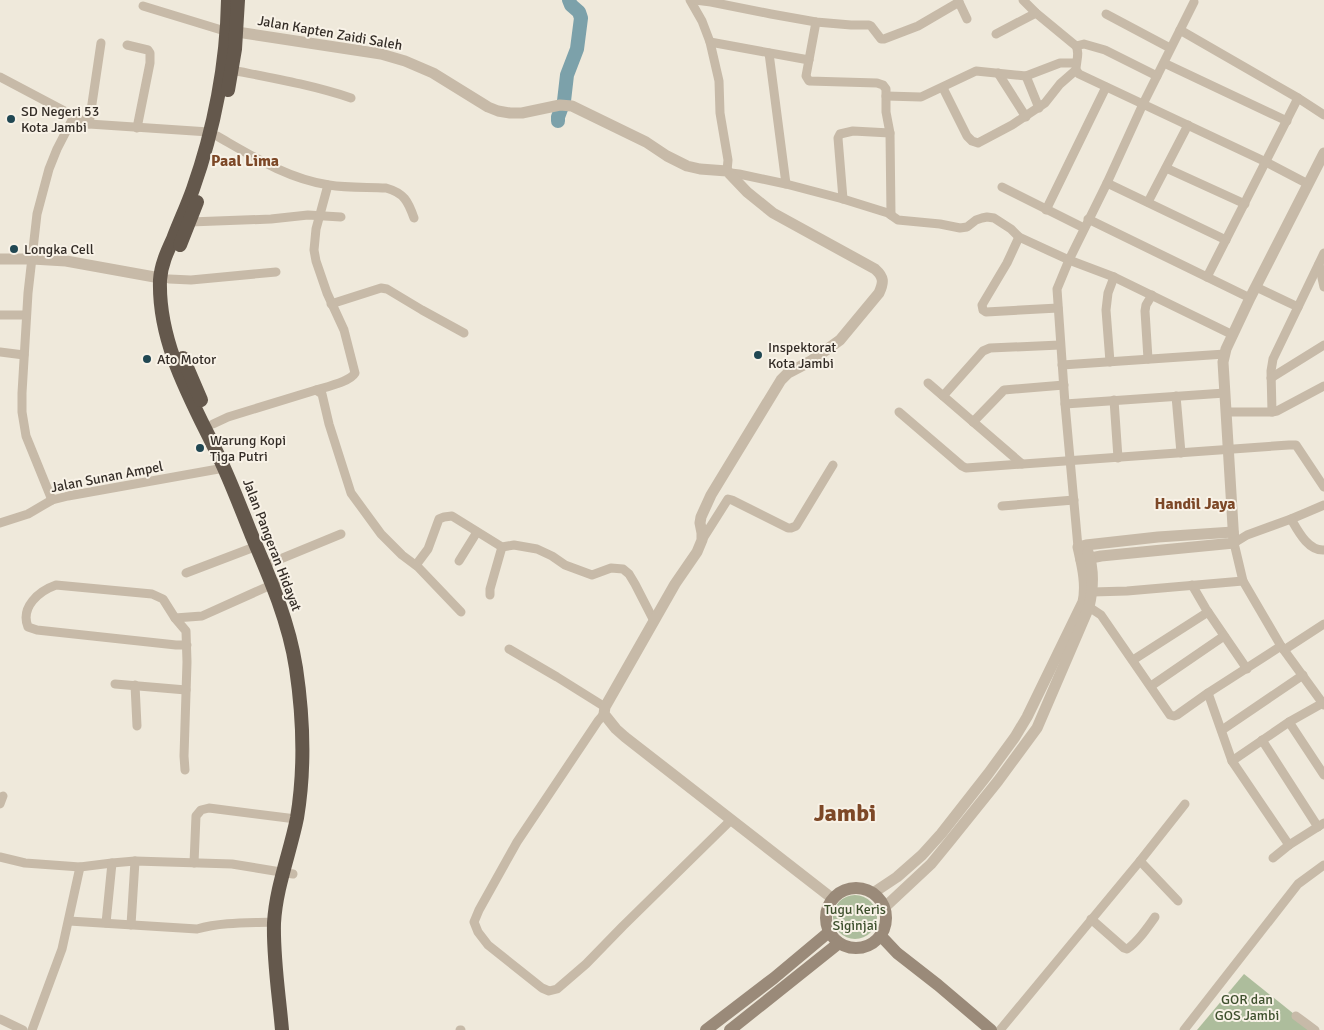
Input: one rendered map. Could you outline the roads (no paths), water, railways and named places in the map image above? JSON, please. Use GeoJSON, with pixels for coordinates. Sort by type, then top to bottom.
{"type":"FeatureCollection","features":[{"type":"Feature","properties":{"kind":"highway","name":"Jalan Pangeran Hidayat"},"geometry":{"type":"LineString","coordinates":[[228,0],[232,32],[232,70],[213,134],[193,190],[163,262],[173,327],[189,373],[213,424],[257,546],[276,583],[298,638],[306,671],[311,753],[289,873],[284,922],[284,961],[290,1030]]}},
{"type":"Feature","properties":{"kind":"highway","name":"Jalan Pangeran Hidayat"},"geometry":{"type":"LineString","coordinates":[[238,0],[218,95],[209,170],[190,222],[164,278],[161,304],[165,330],[181,380],[228,466],[273,562],[276,583]]}},
{"type":"Feature","properties":{"kind":"highway","name":"Jalan Pangeran Hidayat"},"geometry":{"type":"LineString","coordinates":[[282,1030],[275,960],[274,922],[278,896],[289,873]]}},
{"type":"Feature","properties":{"kind":"main road"},"geometry":{"type":"LineString","coordinates":[[847,889],[865,889],[873,893],[880,899],[887,917],[886,927],[881,936],[866,947],[848,947],[839,943],[829,932],[826,922],[828,906],[833,900],[839,893],[847,889]]}},
{"type":"Feature","properties":{"kind":"main road"},"geometry":{"type":"LineString","coordinates":[[706,1030],[774,978],[829,932]]}},
{"type":"Feature","properties":{"kind":"main road"},"geometry":{"type":"LineString","coordinates":[[881,936],[991,1030]]}},
{"type":"Feature","properties":{"kind":"main road"},"geometry":{"type":"LineString","coordinates":[[730,1030],[839,943]]}},
{"type":"Feature","properties":{"kind":"street"},"geometry":{"type":"LineString","coordinates":[[690,0],[702,21],[710,42],[719,81],[720,113],[729,172],[747,192],[773,213],[875,269],[882,279],[879,293],[840,340],[780,380],[711,495],[701,517],[702,540]]}},
{"type":"Feature","properties":{"kind":"street"},"geometry":{"type":"LineString","coordinates":[[695,0],[816,22],[868,25],[871,26],[881,39],[918,26],[958,1],[967,19]]}},
{"type":"Feature","properties":{"kind":"street"},"geometry":{"type":"LineString","coordinates":[[943,88],[967,136],[978,143],[1026,117],[1050,99],[1076,66],[1078,49],[1036,13],[1024,0]]}},
{"type":"Feature","properties":{"kind":"street"},"geometry":{"type":"LineString","coordinates":[[1085,607],[1086,559],[1080,543],[1074,500],[1060,345],[1057,289],[1143,104],[1194,2]]}},
{"type":"Feature","properties":{"kind":"street"},"geometry":{"type":"LineString","coordinates":[[143,6],[232,32]]}},
{"type":"Feature","properties":{"kind":"street"},"geometry":{"type":"LineString","coordinates":[[996,34],[1036,13]]}},
{"type":"Feature","properties":{"kind":"street"},"geometry":{"type":"LineString","coordinates":[[1106,14],[1170,48]]}},
{"type":"Feature","properties":{"kind":"street"},"geometry":{"type":"LineString","coordinates":[[816,22],[806,76],[809,81],[877,83],[883,85],[886,89],[886,112],[890,133],[891,215]]}},
{"type":"Feature","properties":{"kind":"street"},"geometry":{"type":"LineString","coordinates":[[1180,30],[1324,115]]}},
{"type":"Feature","properties":{"kind":"street","name":"Jalan Kapten Zaidi Saleh"},"geometry":{"type":"LineString","coordinates":[[232,32],[381,54],[433,73],[488,107],[498,111],[522,113],[560,105],[572,106],[646,142],[687,166],[700,170],[729,172]]}},
{"type":"Feature","properties":{"kind":"street"},"geometry":{"type":"LineString","coordinates":[[710,42],[809,60]]}},
{"type":"Feature","properties":{"kind":"street"},"geometry":{"type":"LineString","coordinates":[[89,124],[101,43]]}},
{"type":"Feature","properties":{"kind":"street"},"geometry":{"type":"LineString","coordinates":[[126,45],[143,48],[150,53],[150,63],[137,128]]}},
{"type":"Feature","properties":{"kind":"street"},"geometry":{"type":"LineString","coordinates":[[1076,46],[1092,45],[1157,76]]}},
{"type":"Feature","properties":{"kind":"street"},"geometry":{"type":"LineString","coordinates":[[769,53],[786,184]]}},
{"type":"Feature","properties":{"kind":"street"},"geometry":{"type":"LineString","coordinates":[[886,96],[921,97],[976,71],[1026,76],[1060,63],[1076,66]]}},
{"type":"Feature","properties":{"kind":"street"},"geometry":{"type":"LineString","coordinates":[[1164,63],[1287,121]]}},
{"type":"Feature","properties":{"kind":"street"},"geometry":{"type":"LineString","coordinates":[[1076,66],[1079,74],[1266,162],[1308,184]]}},
{"type":"Feature","properties":{"kind":"street"},"geometry":{"type":"LineString","coordinates":[[232,70],[290,81],[351,98]]}},
{"type":"Feature","properties":{"kind":"street"},"geometry":{"type":"LineString","coordinates":[[998,72],[1026,117]]}},
{"type":"Feature","properties":{"kind":"street"},"geometry":{"type":"LineString","coordinates":[[1026,76],[1039,108]]}},
{"type":"Feature","properties":{"kind":"street"},"geometry":{"type":"LineString","coordinates":[[0,77],[89,124],[213,134],[260,161],[302,178],[328,185],[394,190],[403,196],[414,218]]}},
{"type":"Feature","properties":{"kind":"street"},"geometry":{"type":"LineString","coordinates":[[1046,210],[1106,87]]}},
{"type":"Feature","properties":{"kind":"street"},"geometry":{"type":"LineString","coordinates":[[1208,277],[1298,98]]}},
{"type":"Feature","properties":{"kind":"street"},"geometry":{"type":"LineString","coordinates":[[52,500],[31,450],[24,425],[22,393],[26,315],[37,214],[49,169],[74,116]]}},
{"type":"Feature","properties":{"kind":"street"},"geometry":{"type":"LineString","coordinates":[[1148,202],[1188,126]]}},
{"type":"Feature","properties":{"kind":"street"},"geometry":{"type":"LineString","coordinates":[[843,199],[838,138],[840,134],[853,131],[890,133]]}},
{"type":"Feature","properties":{"kind":"street"},"geometry":{"type":"LineString","coordinates":[[1232,761],[1289,722],[1323,704],[1283,648],[1243,581],[1234,537],[1224,362],[1226,349],[1232,335],[1324,153]]}},
{"type":"Feature","properties":{"kind":"street"},"geometry":{"type":"LineString","coordinates":[[1166,168],[1245,204]]}},
{"type":"Feature","properties":{"kind":"street"},"geometry":{"type":"LineString","coordinates":[[729,172],[843,199],[891,215],[898,220],[960,228],[967,227],[976,220],[987,216],[994,218],[1020,237],[1069,260],[1114,277],[1232,335]]}},
{"type":"Feature","properties":{"kind":"street"},"geometry":{"type":"LineString","coordinates":[[1107,183],[1226,240]]}},
{"type":"Feature","properties":{"kind":"street"},"geometry":{"type":"LineString","coordinates":[[213,424],[228,417],[342,382],[353,377],[356,373],[344,330],[331,304],[314,250],[316,228],[328,185]]}},
{"type":"Feature","properties":{"kind":"street"},"geometry":{"type":"LineString","coordinates":[[1002,187],[1046,210],[1086,224],[1208,277],[1250,298]]}},
{"type":"Feature","properties":{"kind":"street"},"geometry":{"type":"LineString","coordinates":[[190,222],[271,219],[308,215],[341,216]]}},
{"type":"Feature","properties":{"kind":"street"},"geometry":{"type":"LineString","coordinates":[[1020,237],[982,305],[983,310],[986,312],[1058,308]]}},
{"type":"Feature","properties":{"kind":"street"},"geometry":{"type":"LineString","coordinates":[[1272,412],[1271,378],[1273,359],[1324,253]]}},
{"type":"Feature","properties":{"kind":"street"},"geometry":{"type":"LineString","coordinates":[[0,259],[32,258],[66,261],[164,278],[191,280],[276,272]]}},
{"type":"Feature","properties":{"kind":"street"},"geometry":{"type":"LineString","coordinates":[[1319,264],[1324,287]]}},
{"type":"Feature","properties":{"kind":"street"},"geometry":{"type":"LineString","coordinates":[[1110,362],[1106,310],[1108,293],[1114,277]]}},
{"type":"Feature","properties":{"kind":"street"},"geometry":{"type":"LineString","coordinates":[[1256,287],[1298,307]]}},
{"type":"Feature","properties":{"kind":"street"},"geometry":{"type":"LineString","coordinates":[[331,304],[381,288],[387,289],[464,333]]}},
{"type":"Feature","properties":{"kind":"street"},"geometry":{"type":"LineString","coordinates":[[1148,359],[1145,311],[1152,295]]}},
{"type":"Feature","properties":{"kind":"street"},"geometry":{"type":"LineString","coordinates":[[0,315],[26,315]]}},
{"type":"Feature","properties":{"kind":"street"},"geometry":{"type":"LineString","coordinates":[[943,396],[983,351],[990,348],[1060,345]]}},
{"type":"Feature","properties":{"kind":"street"},"geometry":{"type":"LineString","coordinates":[[1271,378],[1324,345]]}},
{"type":"Feature","properties":{"kind":"street"},"geometry":{"type":"LineString","coordinates":[[0,352],[24,355]]}},
{"type":"Feature","properties":{"kind":"street"},"geometry":{"type":"LineString","coordinates":[[1062,365],[1225,354]]}},
{"type":"Feature","properties":{"kind":"street"},"geometry":{"type":"LineString","coordinates":[[928,383],[1022,464]]}},
{"type":"Feature","properties":{"kind":"street"},"geometry":{"type":"LineString","coordinates":[[973,422],[1004,390],[1064,385]]}},
{"type":"Feature","properties":{"kind":"street"},"geometry":{"type":"LineString","coordinates":[[1226,412],[1277,411],[1324,386]]}},
{"type":"Feature","properties":{"kind":"street"},"geometry":{"type":"LineString","coordinates":[[316,390],[322,394],[328,424],[352,493],[381,534],[416,566],[461,612]]}},
{"type":"Feature","properties":{"kind":"street"},"geometry":{"type":"LineString","coordinates":[[1065,404],[1225,393]]}},
{"type":"Feature","properties":{"kind":"street"},"geometry":{"type":"LineString","coordinates":[[1176,396],[1181,453]]}},
{"type":"Feature","properties":{"kind":"street"},"geometry":{"type":"LineString","coordinates":[[1114,400],[1118,458]]}},
{"type":"Feature","properties":{"kind":"street"},"geometry":{"type":"LineString","coordinates":[[899,412],[966,468],[1289,445],[1296,446],[1324,487]]}},
{"type":"Feature","properties":{"kind":"street"},"geometry":{"type":"LineString","coordinates":[[731,820],[586,964],[557,989],[549,991],[542,988],[488,945],[478,932],[474,922],[479,910],[517,842],[605,711],[675,584],[697,552],[702,540],[728,499],[788,528],[794,527],[833,465]]}},
{"type":"Feature","properties":{"kind":"street","name":"Jalan Sunan Ampel"},"geometry":{"type":"LineString","coordinates":[[0,523],[28,514],[52,500],[68,496],[228,466]]}},
{"type":"Feature","properties":{"kind":"street"},"geometry":{"type":"LineString","coordinates":[[1002,506],[1074,500]]}},
{"type":"Feature","properties":{"kind":"street"},"geometry":{"type":"LineString","coordinates":[[1086,559],[1159,550],[1247,535],[1324,505]]}},
{"type":"Feature","properties":{"kind":"street"},"geometry":{"type":"LineString","coordinates":[[416,566],[428,549],[439,519],[452,516],[502,547],[514,545],[537,549],[566,565],[592,575],[611,568],[622,569],[629,574],[654,621]]}},
{"type":"Feature","properties":{"kind":"street"},"geometry":{"type":"LineString","coordinates":[[1291,519],[1299,533],[1310,545],[1324,550]]}},
{"type":"Feature","properties":{"kind":"street"},"geometry":{"type":"LineString","coordinates":[[459,561],[478,532]]}},
{"type":"Feature","properties":{"kind":"street"},"geometry":{"type":"LineString","coordinates":[[273,562],[341,534]]}},
{"type":"Feature","properties":{"kind":"street"},"geometry":{"type":"LineString","coordinates":[[1080,543],[1158,537],[1234,537]]}},
{"type":"Feature","properties":{"kind":"street"},"geometry":{"type":"LineString","coordinates":[[1158,537],[1159,550]]}},
{"type":"Feature","properties":{"kind":"street"},"geometry":{"type":"LineString","coordinates":[[186,573],[257,546]]}},
{"type":"Feature","properties":{"kind":"street"},"geometry":{"type":"LineString","coordinates":[[490,595],[502,547]]}},
{"type":"Feature","properties":{"kind":"street"},"geometry":{"type":"LineString","coordinates":[[885,908],[931,864],[998,781],[1037,728],[1076,627],[1092,592],[1092,565],[1086,559]]}},
{"type":"Feature","properties":{"kind":"street"},"geometry":{"type":"LineString","coordinates":[[1092,592],[1127,591],[1243,581]]}},
{"type":"Feature","properties":{"kind":"street"},"geometry":{"type":"LineString","coordinates":[[186,631],[202,616],[276,583]]}},
{"type":"Feature","properties":{"kind":"street"},"geometry":{"type":"LineString","coordinates":[[185,770],[187,645],[186,631],[163,599],[152,594],[56,585],[40,593],[32,602],[26,614],[28,627],[37,630],[187,645]]}},
{"type":"Feature","properties":{"kind":"street"},"geometry":{"type":"LineString","coordinates":[[1192,585],[1246,668]]}},
{"type":"Feature","properties":{"kind":"street"},"geometry":{"type":"LineString","coordinates":[[1085,607],[1101,615],[1170,715],[1174,716],[1177,716],[1246,668],[1324,624]]}},
{"type":"Feature","properties":{"kind":"street"},"geometry":{"type":"LineString","coordinates":[[1133,660],[1208,612]]}},
{"type":"Feature","properties":{"kind":"street"},"geometry":{"type":"LineString","coordinates":[[175,618],[202,616]]}},
{"type":"Feature","properties":{"kind":"street"},"geometry":{"type":"LineString","coordinates":[[873,893],[897,877],[922,854],[941,834],[988,774],[1027,717],[1076,627]]}},
{"type":"Feature","properties":{"kind":"street"},"geometry":{"type":"LineString","coordinates":[[1151,686],[1224,636]]}},
{"type":"Feature","properties":{"kind":"street"},"geometry":{"type":"LineString","coordinates":[[509,649],[558,677],[605,711],[619,731],[833,900]]}},
{"type":"Feature","properties":{"kind":"street"},"geometry":{"type":"LineString","coordinates":[[1222,730],[1303,675]]}},
{"type":"Feature","properties":{"kind":"street"},"geometry":{"type":"LineString","coordinates":[[115,684],[186,690]]}},
{"type":"Feature","properties":{"kind":"street"},"geometry":{"type":"LineString","coordinates":[[136,685],[137,726]]}},
{"type":"Feature","properties":{"kind":"street"},"geometry":{"type":"LineString","coordinates":[[1208,694],[1232,761],[1289,846]]}},
{"type":"Feature","properties":{"kind":"street"},"geometry":{"type":"LineString","coordinates":[[1289,722],[1324,775]]}},
{"type":"Feature","properties":{"kind":"street"},"geometry":{"type":"LineString","coordinates":[[1262,740],[1321,825],[1273,858]]}},
{"type":"Feature","properties":{"kind":"street"},"geometry":{"type":"LineString","coordinates":[[1000,1030],[1185,804]]}},
{"type":"Feature","properties":{"kind":"street"},"geometry":{"type":"LineString","coordinates":[[194,863],[196,816],[200,810],[209,808],[300,811]]}},
{"type":"Feature","properties":{"kind":"street"},"geometry":{"type":"LineString","coordinates":[[0,857],[25,863],[80,867],[112,862],[135,861],[232,864],[289,873]]}},
{"type":"Feature","properties":{"kind":"street"},"geometry":{"type":"LineString","coordinates":[[131,925],[135,861]]}},
{"type":"Feature","properties":{"kind":"street"},"geometry":{"type":"LineString","coordinates":[[1140,861],[1178,901]]}},
{"type":"Feature","properties":{"kind":"street"},"geometry":{"type":"LineString","coordinates":[[106,924],[112,862]]}},
{"type":"Feature","properties":{"kind":"street"},"geometry":{"type":"LineString","coordinates":[[1184,1030],[1295,888],[1324,865]]}},
{"type":"Feature","properties":{"kind":"street"},"geometry":{"type":"LineString","coordinates":[[32,1030],[62,949],[80,867]]}},
{"type":"Feature","properties":{"kind":"street"},"geometry":{"type":"LineString","coordinates":[[1091,919],[1127,949],[1130,948],[1155,917]]}},
{"type":"Feature","properties":{"kind":"street"},"geometry":{"type":"LineString","coordinates":[[69,921],[197,929],[231,923],[274,922]]}},
{"type":"Feature","properties":{"kind":"street"},"geometry":{"type":"LineString","coordinates":[[1296,1016],[1315,1030]]}},
{"type":"Feature","properties":{"kind":"street"},"geometry":{"type":"LineString","coordinates":[[0,1019],[23,1030]]}},
{"type":"Feature","properties":{"kind":"waterway"},"geometry":{"type":"LineString","coordinates":[[558,121],[564,101],[567,75],[577,49],[581,18],[579,12],[571,5],[569,0]]}},
{"type":"Feature","properties":{"kind":"place","name":"SD Negeri 53 Kota Jambi"},"geometry":{"type":"Point","coordinates":[11,119]}},
{"type":"Feature","properties":{"kind":"place","name":"Longka Cell"},"geometry":{"type":"Point","coordinates":[14,249]}},
{"type":"Feature","properties":{"kind":"place","name":"Inspektorat Kota Jambi"},"geometry":{"type":"Point","coordinates":[758,355]}},
{"type":"Feature","properties":{"kind":"place","name":"Ato Motor"},"geometry":{"type":"Point","coordinates":[147,359]}},
{"type":"Feature","properties":{"kind":"place","name":"Warung Kopi Tiga Putri"},"geometry":{"type":"Point","coordinates":[200,448]}},
{"type":"Feature","properties":{"kind":"district","name":"Paal Lima"},"geometry":{"type":"Point","coordinates":[245,161]}},
{"type":"Feature","properties":{"kind":"district","name":"Handil Jaya"},"geometry":{"type":"Point","coordinates":[1195,504]}},
{"type":"Feature","properties":{"kind":"district","name":"Jambi"},"geometry":{"type":"Point","coordinates":[845,813]}},
{"type":"Feature","properties":{"kind":"park label","name":"Tugu Keris Siginjai"},"geometry":{"type":"Point","coordinates":[855,918]}},
{"type":"Feature","properties":{"kind":"park label","name":"GOR dan GOS Jambi"},"geometry":{"type":"Point","coordinates":[1247,1008]}}]}
